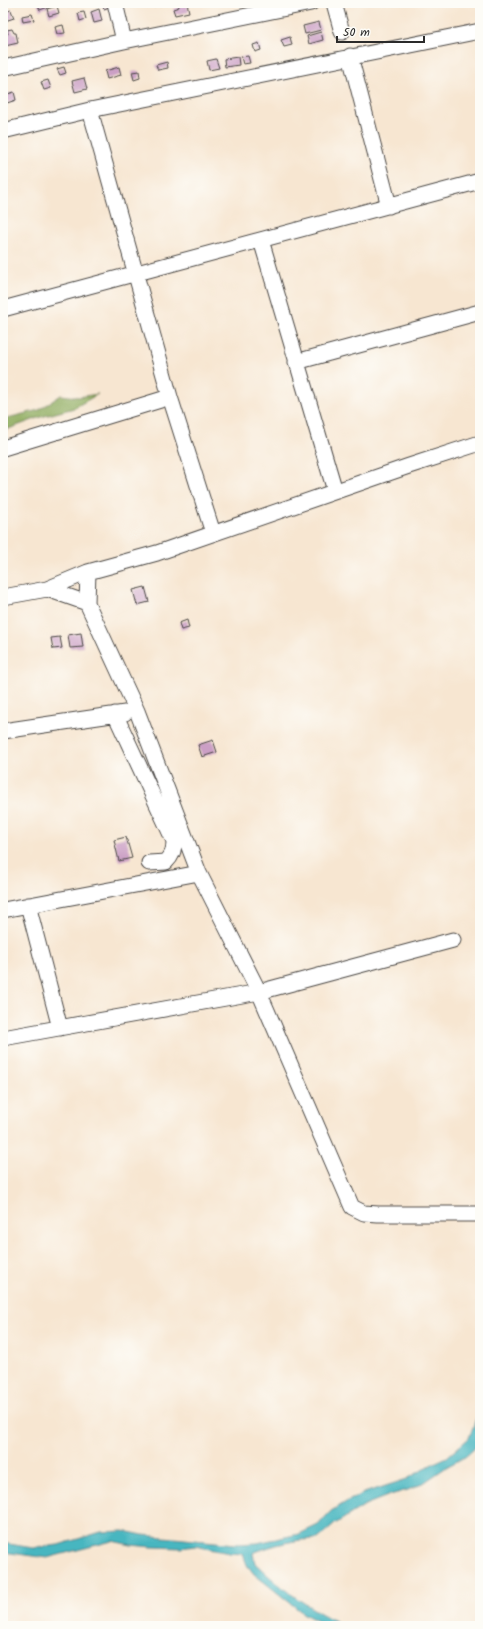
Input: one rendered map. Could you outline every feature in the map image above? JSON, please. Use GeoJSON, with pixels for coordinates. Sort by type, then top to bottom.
{"type":"FeatureCollection","features":[{"type":"Feature","properties":{"kind":"street"},"geometry":{"type":"LineString","coordinates":[[115,3],[124,41]]}},
{"type":"Feature","properties":{"kind":"street"},"geometry":{"type":"LineString","coordinates":[[3,68],[124,41],[311,3]]}},
{"type":"Feature","properties":{"kind":"street"},"geometry":{"type":"LineString","coordinates":[[336,3],[342,32]]}},
{"type":"Feature","properties":{"kind":"street"},"geometry":{"type":"LineString","coordinates":[[3,131],[90,110],[350,56],[480,31]]}},
{"type":"Feature","properties":{"kind":"street"},"geometry":{"type":"LineString","coordinates":[[350,56],[389,206]]}},
{"type":"Feature","properties":{"kind":"street"},"geometry":{"type":"LineString","coordinates":[[90,110],[170,398],[213,533]]}},
{"type":"Feature","properties":{"kind":"street"},"geometry":{"type":"LineString","coordinates":[[3,309],[480,181]]}},
{"type":"Feature","properties":{"kind":"street"},"geometry":{"type":"LineString","coordinates":[[260,240],[335,491]]}},
{"type":"Feature","properties":{"kind":"street"},"geometry":{"type":"LineString","coordinates":[[296,362],[480,312]]}},
{"type":"Feature","properties":{"kind":"street"},"geometry":{"type":"LineString","coordinates":[[3,448],[170,398]]}},
{"type":"Feature","properties":{"kind":"street"},"geometry":{"type":"LineString","coordinates":[[3,597],[47,588],[88,572],[157,553],[335,491],[480,443]]}},
{"type":"Feature","properties":{"kind":"street"},"geometry":{"type":"LineString","coordinates":[[88,572],[87,602],[137,711],[199,873],[259,992],[352,1207],[364,1213],[378,1214],[480,1214]]}},
{"type":"Feature","properties":{"kind":"street"},"geometry":{"type":"LineString","coordinates":[[47,588],[87,602]]}},
{"type":"Feature","properties":{"kind":"street"},"geometry":{"type":"LineString","coordinates":[[3,731],[137,711]]}},
{"type":"Feature","properties":{"kind":"street"},"geometry":{"type":"LineString","coordinates":[[115,714],[174,841],[174,849],[166,862],[149,863]]}},
{"type":"Feature","properties":{"kind":"street"},"geometry":{"type":"LineString","coordinates":[[3,910],[199,873]]}},
{"type":"Feature","properties":{"kind":"street"},"geometry":{"type":"LineString","coordinates":[[28,906],[60,1028]]}},
{"type":"Feature","properties":{"kind":"street"},"geometry":{"type":"LineString","coordinates":[[3,1038],[259,992],[453,940]]}},
{"type":"Feature","properties":{"kind":"green space"},"geometry":{"type":"Polygon","coordinates":[[[98,394],[74,408],[41,417],[3,431],[3,419],[39,410],[61,395],[78,397],[98,394]]]}},
{"type":"Feature","properties":{"kind":"water"},"geometry":{"type":"Polygon","coordinates":[[[480,1413],[480,1440],[475,1448],[465,1457],[448,1466],[422,1484],[365,1505],[335,1524],[318,1539],[285,1543],[268,1547],[253,1553],[255,1563],[286,1590],[308,1606],[345,1626],[327,1626],[304,1614],[254,1574],[247,1565],[243,1554],[229,1553],[195,1546],[181,1548],[152,1547],[112,1541],[47,1558],[3,1552],[3,1543],[33,1548],[58,1545],[101,1532],[124,1531],[143,1535],[236,1544],[257,1543],[299,1534],[318,1525],[331,1511],[346,1502],[364,1493],[407,1479],[447,1457],[469,1438],[477,1416],[480,1413]]]}},
{"type":"Feature","properties":{"kind":"building"},"geometry":{"type":"Polygon","coordinates":[[[37,3],[46,3],[48,7],[40,10],[37,3]]]}},
{"type":"Feature","properties":{"kind":"building"},"geometry":{"type":"Polygon","coordinates":[[[102,3],[111,3],[112,6],[104,9],[102,3]]]}},
{"type":"Feature","properties":{"kind":"building"},"geometry":{"type":"Polygon","coordinates":[[[151,3],[164,3],[164,5],[152,7],[151,3]]]}},
{"type":"Feature","properties":{"kind":"building"},"geometry":{"type":"Polygon","coordinates":[[[178,3],[187,3],[189,12],[175,15],[173,9],[179,7],[178,3]]]}},
{"type":"Feature","properties":{"kind":"building"},"geometry":{"type":"Polygon","coordinates":[[[57,6],[59,13],[49,16],[47,9],[57,6]]]}},
{"type":"Feature","properties":{"kind":"building"},"geometry":{"type":"Polygon","coordinates":[[[99,9],[102,21],[94,23],[91,12],[99,9]]]}},
{"type":"Feature","properties":{"kind":"building"},"geometry":{"type":"Polygon","coordinates":[[[11,10],[14,18],[5,21],[3,13],[11,10]]]}},
{"type":"Feature","properties":{"kind":"building"},"geometry":{"type":"Polygon","coordinates":[[[84,12],[86,19],[80,21],[78,13],[84,12]]]}},
{"type":"Feature","properties":{"kind":"building"},"geometry":{"type":"Polygon","coordinates":[[[32,14],[34,20],[23,22],[22,16],[32,14]]]}},
{"type":"Feature","properties":{"kind":"building"},"geometry":{"type":"Polygon","coordinates":[[[319,22],[321,30],[305,34],[303,26],[319,22]]]}},
{"type":"Feature","properties":{"kind":"building"},"geometry":{"type":"Polygon","coordinates":[[[63,25],[65,33],[57,34],[55,27],[63,25]]]}},
{"type":"Feature","properties":{"kind":"building"},"geometry":{"type":"Polygon","coordinates":[[[12,29],[14,33],[16,33],[18,43],[5,46],[3,35],[8,34],[7,30],[12,29]]]}},
{"type":"Feature","properties":{"kind":"building"},"geometry":{"type":"Polygon","coordinates":[[[321,32],[323,40],[309,44],[307,36],[321,32]]]}},
{"type":"Feature","properties":{"kind":"building"},"geometry":{"type":"Polygon","coordinates":[[[290,37],[292,45],[284,47],[281,40],[290,37]]]}},
{"type":"Feature","properties":{"kind":"building"},"geometry":{"type":"Polygon","coordinates":[[[259,43],[261,50],[255,52],[253,45],[259,43]]]}},
{"type":"Feature","properties":{"kind":"building"},"geometry":{"type":"Polygon","coordinates":[[[248,56],[250,63],[243,64],[241,57],[248,56]]]}},
{"type":"Feature","properties":{"kind":"building"},"geometry":{"type":"Polygon","coordinates":[[[238,57],[239,65],[225,67],[224,59],[238,57]]]}},
{"type":"Feature","properties":{"kind":"building"},"geometry":{"type":"Polygon","coordinates":[[[216,59],[219,68],[209,70],[207,61],[216,59]]]}},
{"type":"Feature","properties":{"kind":"building"},"geometry":{"type":"Polygon","coordinates":[[[167,62],[168,68],[158,70],[156,65],[167,62]]]}},
{"type":"Feature","properties":{"kind":"building"},"geometry":{"type":"Polygon","coordinates":[[[64,67],[66,73],[60,75],[57,69],[64,67]]]}},
{"type":"Feature","properties":{"kind":"building"},"geometry":{"type":"Polygon","coordinates":[[[119,67],[121,75],[107,79],[105,71],[119,67]]]}},
{"type":"Feature","properties":{"kind":"building"},"geometry":{"type":"Polygon","coordinates":[[[139,71],[140,78],[134,80],[132,72],[139,71]]]}},
{"type":"Feature","properties":{"kind":"building"},"geometry":{"type":"Polygon","coordinates":[[[84,78],[87,89],[75,92],[72,81],[84,78]]]}},
{"type":"Feature","properties":{"kind":"building"},"geometry":{"type":"Polygon","coordinates":[[[48,80],[51,88],[44,90],[41,82],[48,80]]]}},
{"type":"Feature","properties":{"kind":"building"},"geometry":{"type":"Polygon","coordinates":[[[14,92],[16,100],[7,103],[5,95],[14,92]]]}},
{"type":"Feature","properties":{"kind":"building"},"geometry":{"type":"Polygon","coordinates":[[[145,587],[149,602],[137,605],[133,590],[145,587]]]}},
{"type":"Feature","properties":{"kind":"building"},"geometry":{"type":"Polygon","coordinates":[[[187,620],[189,628],[181,630],[179,623],[187,620]]]}},
{"type":"Feature","properties":{"kind":"building"},"geometry":{"type":"Polygon","coordinates":[[[81,633],[83,647],[70,648],[68,635],[81,633]]]}},
{"type":"Feature","properties":{"kind":"building"},"geometry":{"type":"Polygon","coordinates":[[[60,637],[62,648],[53,649],[51,638],[60,637]]]}},
{"type":"Feature","properties":{"kind":"building"},"geometry":{"type":"Polygon","coordinates":[[[213,740],[217,752],[202,757],[198,745],[213,740]]]}},
{"type":"Feature","properties":{"kind":"building"},"geometry":{"type":"Polygon","coordinates":[[[126,837],[132,858],[119,861],[114,840],[126,837]]]}}]}
